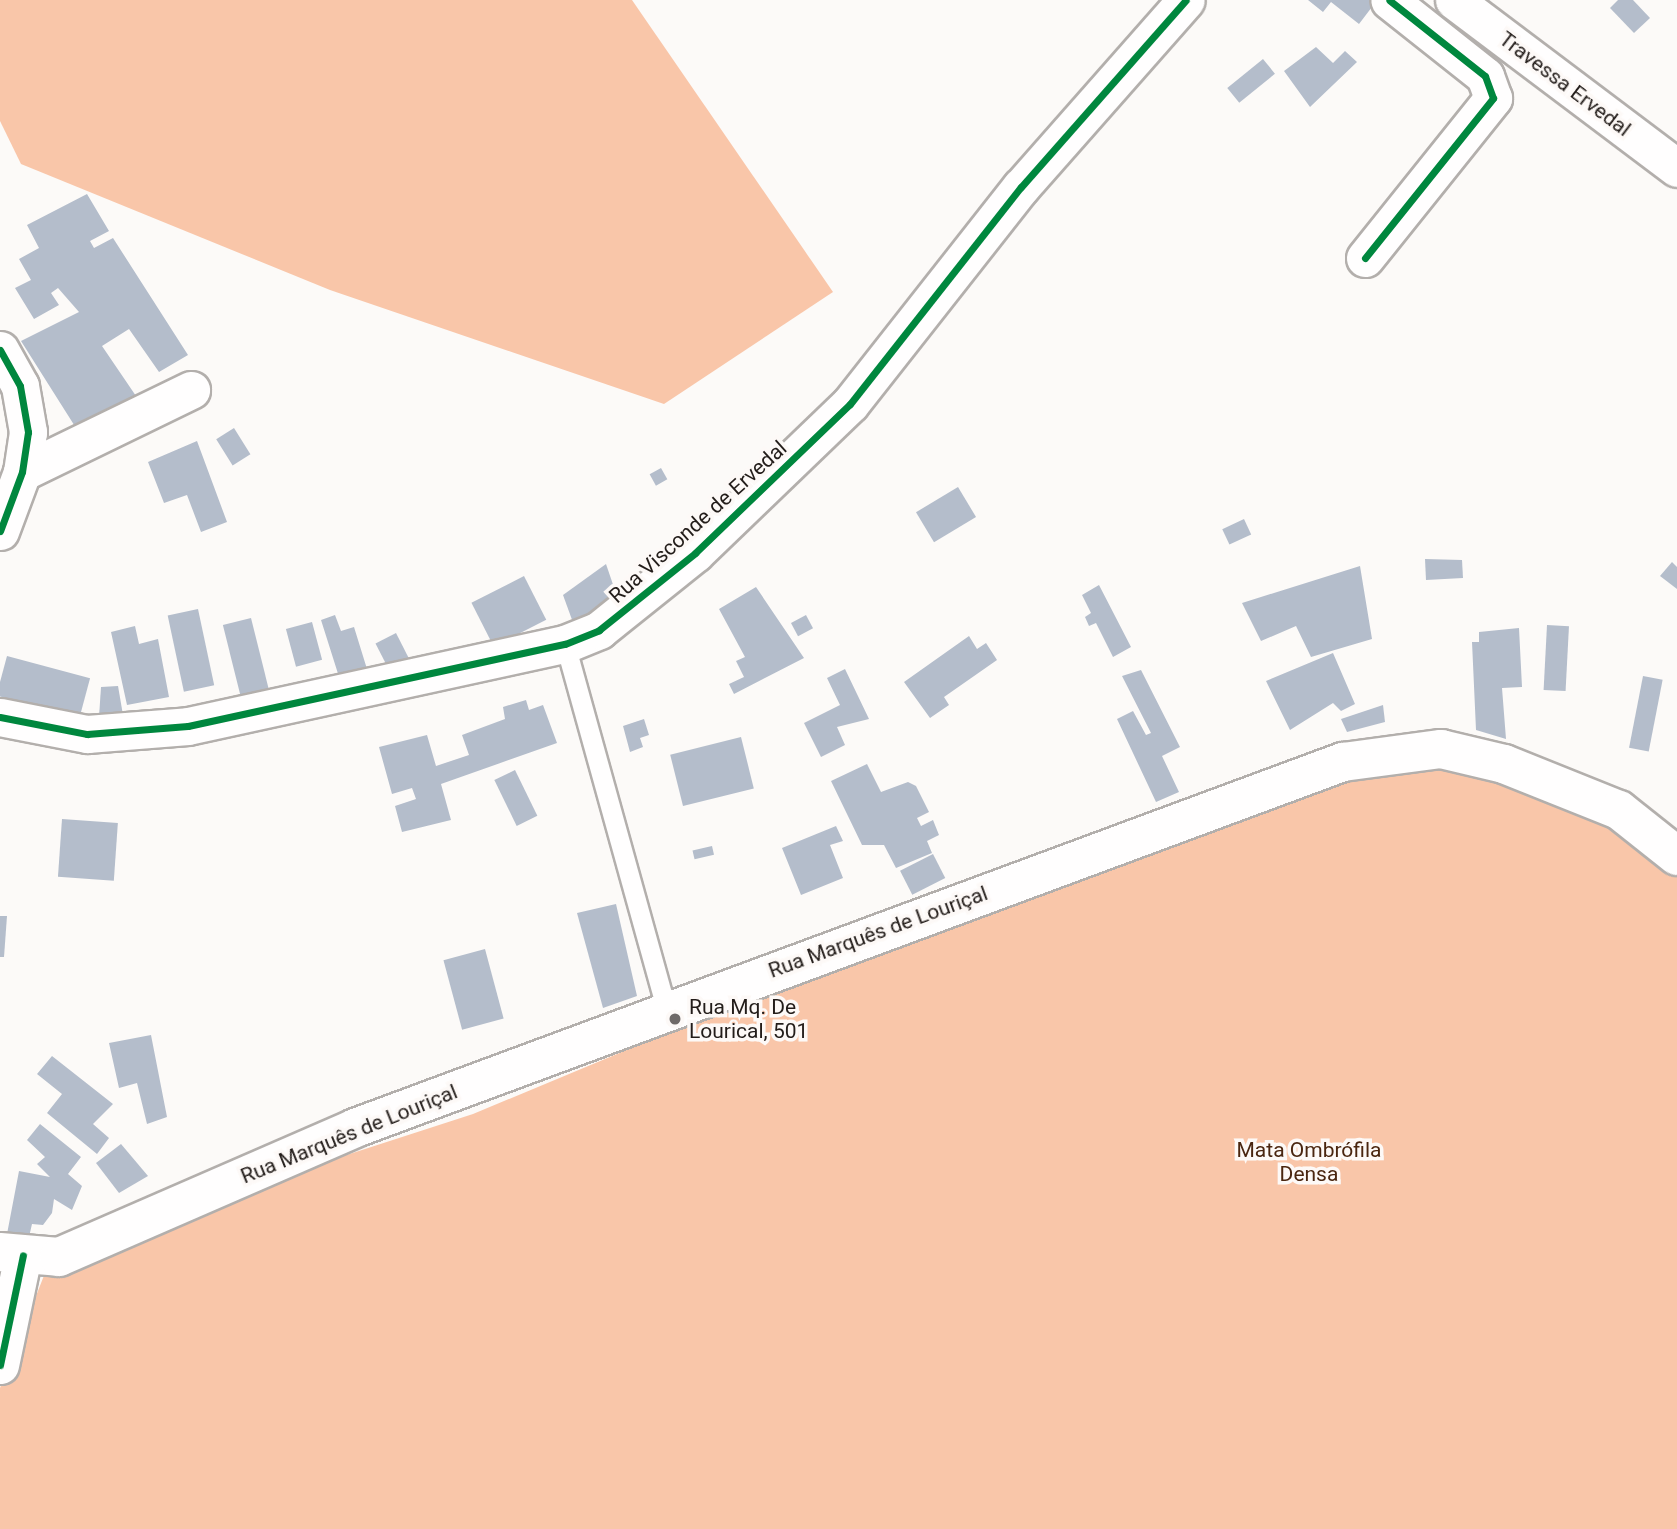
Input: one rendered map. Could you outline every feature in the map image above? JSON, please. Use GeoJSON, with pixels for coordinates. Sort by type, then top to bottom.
{"type":"FeatureCollection","features":[{"type":"Feature","properties":{"kind":"main road","name":"Rua Marquês de Louriçal"},"geometry":{"type":"LineString","coordinates":[[11,1254],[59,1257],[268,1164],[1217,804],[1343,762],[1390,753],[1441,749],[1504,764],[1619,810],[1677,856]]}},
{"type":"Feature","properties":{"kind":"street","name":"Rua Visconde de Ervedal"},"geometry":{"type":"LineString","coordinates":[[0,716],[41,729],[136,733],[249,717],[565,644],[599,630],[647,595],[850,404],[1021,187],[1186,0]]}},
{"type":"Feature","properties":{"kind":"street"},"geometry":{"type":"LineString","coordinates":[[1365,258],[1493,99],[1485,76],[1389,0]]}},
{"type":"Feature","properties":{"kind":"street","name":"Travessa Ervedal"},"geometry":{"type":"LineString","coordinates":[[1454,0],[1677,168]]}},
{"type":"Feature","properties":{"kind":"street"},"geometry":{"type":"LineString","coordinates":[[0,350],[27,410],[22,472],[0,531]]}},
{"type":"Feature","properties":{"kind":"street"},"geometry":{"type":"LineString","coordinates":[[22,472],[191,390]]}},
{"type":"Feature","properties":{"kind":"street"},"geometry":{"type":"LineString","coordinates":[[0,1365],[11,1254]]}},
{"type":"Feature","properties":{"kind":"lane"},"geometry":{"type":"LineString","coordinates":[[565,644],[667,1011]]}},
{"type":"Feature","properties":{"kind":"green space"},"geometry":{"type":"Polygon","coordinates":[[[0,0],[632,0],[833,292],[664,404],[330,290],[21,164],[0,121],[0,0]]]}},
{"type":"Feature","properties":{"kind":"green space","name":"Mata Ombrófila Densa"},"geometry":{"type":"Polygon","coordinates":[[[1428,746],[1658,840],[1677,863],[1677,1529],[0,1529],[0,1388],[54,1250],[473,1114],[1291,773],[1428,746]]]}},
{"type":"Feature","properties":{"kind":"building"},"geometry":{"type":"Polygon","coordinates":[[[1308,0],[1371,0],[1375,3],[1359,24],[1331,2],[1323,12],[1308,0]]]}},
{"type":"Feature","properties":{"kind":"building"},"geometry":{"type":"Polygon","coordinates":[[[1618,0],[1633,0],[1650,18],[1634,33],[1610,8],[1618,0]]]}},
{"type":"Feature","properties":{"kind":"building"},"geometry":{"type":"Polygon","coordinates":[[[1316,47],[1333,63],[1345,51],[1357,62],[1310,107],[1284,71],[1316,47]]]}},
{"type":"Feature","properties":{"kind":"building"},"geometry":{"type":"Polygon","coordinates":[[[1263,59],[1275,74],[1239,103],[1227,88],[1263,59]]]}},
{"type":"Feature","properties":{"kind":"building"},"geometry":{"type":"Polygon","coordinates":[[[87,194],[109,231],[90,241],[94,248],[113,238],[188,355],[159,372],[129,329],[102,346],[136,396],[76,428],[21,341],[79,312],[58,288],[51,293],[59,305],[34,319],[15,288],[31,280],[19,259],[39,248],[27,225],[87,194]]]}},
{"type":"Feature","properties":{"kind":"building"},"geometry":{"type":"Polygon","coordinates":[[[234,428],[250,454],[233,465],[216,439],[234,428]]]}},
{"type":"Feature","properties":{"kind":"building"},"geometry":{"type":"Polygon","coordinates":[[[197,441],[227,522],[201,532],[187,495],[164,503],[148,462],[197,441]]]}},
{"type":"Feature","properties":{"kind":"building"},"geometry":{"type":"Polygon","coordinates":[[[661,468],[667,479],[656,486],[650,474],[661,468]]]}},
{"type":"Feature","properties":{"kind":"building"},"geometry":{"type":"Polygon","coordinates":[[[958,487],[976,517],[934,542],[916,512],[958,487]]]}},
{"type":"Feature","properties":{"kind":"building"},"geometry":{"type":"Polygon","coordinates":[[[1244,519],[1251,534],[1229,545],[1222,529],[1244,519]]]}},
{"type":"Feature","properties":{"kind":"building"},"geometry":{"type":"Polygon","coordinates":[[[1425,559],[1462,560],[1463,578],[1426,580],[1425,559]]]}},
{"type":"Feature","properties":{"kind":"building"},"geometry":{"type":"Polygon","coordinates":[[[1672,562],[1677,567],[1677,589],[1660,576],[1672,562]]]}},
{"type":"Feature","properties":{"kind":"building"},"geometry":{"type":"Polygon","coordinates":[[[606,564],[622,611],[575,628],[563,595],[606,564]]]}},
{"type":"Feature","properties":{"kind":"building"},"geometry":{"type":"Polygon","coordinates":[[[1360,566],[1372,639],[1311,657],[1296,626],[1261,641],[1242,603],[1360,566]]]}},
{"type":"Feature","properties":{"kind":"building"},"geometry":{"type":"Polygon","coordinates":[[[524,576],[546,620],[494,646],[471,603],[524,576]]]}},
{"type":"Feature","properties":{"kind":"building"},"geometry":{"type":"Polygon","coordinates":[[[1099,585],[1131,647],[1113,657],[1096,623],[1089,626],[1085,617],[1091,613],[1082,595],[1099,585]]]}},
{"type":"Feature","properties":{"kind":"building"},"geometry":{"type":"Polygon","coordinates":[[[756,587],[804,658],[734,694],[729,684],[744,677],[736,661],[745,657],[719,609],[756,587]]]}},
{"type":"Feature","properties":{"kind":"building"},"geometry":{"type":"Polygon","coordinates":[[[198,609],[214,685],[184,692],[168,615],[198,609]]]}},
{"type":"Feature","properties":{"kind":"building"},"geometry":{"type":"Polygon","coordinates":[[[335,615],[341,631],[354,627],[367,669],[340,680],[321,620],[335,615]]]}},
{"type":"Feature","properties":{"kind":"building"},"geometry":{"type":"Polygon","coordinates":[[[806,615],[813,628],[798,636],[791,623],[806,615]]]}},
{"type":"Feature","properties":{"kind":"building"},"geometry":{"type":"Polygon","coordinates":[[[251,618],[271,699],[243,706],[223,625],[251,618]]]}},
{"type":"Feature","properties":{"kind":"building"},"geometry":{"type":"Polygon","coordinates":[[[312,622],[322,660],[296,667],[286,629],[312,622]]]}},
{"type":"Feature","properties":{"kind":"building"},"geometry":{"type":"Polygon","coordinates":[[[1547,625],[1569,626],[1566,691],[1544,690],[1547,625]]]}},
{"type":"Feature","properties":{"kind":"building"},"geometry":{"type":"Polygon","coordinates":[[[135,626],[139,644],[158,639],[169,697],[127,705],[111,632],[135,626]]]}},
{"type":"Feature","properties":{"kind":"building"},"geometry":{"type":"Polygon","coordinates":[[[1519,628],[1522,687],[1502,688],[1506,739],[1476,730],[1472,642],[1479,642],[1479,632],[1519,628]]]}},
{"type":"Feature","properties":{"kind":"building"},"geometry":{"type":"Polygon","coordinates":[[[396,633],[411,662],[390,673],[376,643],[396,633]]]}},
{"type":"Feature","properties":{"kind":"building"},"geometry":{"type":"Polygon","coordinates":[[[969,636],[977,649],[986,643],[997,660],[944,697],[949,705],[930,718],[904,682],[969,636]]]}},
{"type":"Feature","properties":{"kind":"building"},"geometry":{"type":"Polygon","coordinates":[[[1333,653],[1355,704],[1341,711],[1333,703],[1290,730],[1266,681],[1333,653]]]}},
{"type":"Feature","properties":{"kind":"building"},"geometry":{"type":"Polygon","coordinates":[[[7,656],[90,678],[79,718],[0,697],[0,682],[7,656]]]}},
{"type":"Feature","properties":{"kind":"building"},"geometry":{"type":"Polygon","coordinates":[[[845,669],[869,719],[837,727],[845,745],[821,757],[804,723],[840,705],[827,678],[845,669]]]}},
{"type":"Feature","properties":{"kind":"building"},"geometry":{"type":"Polygon","coordinates":[[[1141,670],[1180,747],[1162,756],[1179,792],[1156,802],[1117,719],[1133,711],[1146,735],[1151,733],[1122,676],[1141,670]]]}},
{"type":"Feature","properties":{"kind":"building"},"geometry":{"type":"Polygon","coordinates":[[[1643,676],[1663,680],[1649,751],[1629,748],[1643,676]]]}},
{"type":"Feature","properties":{"kind":"building"},"geometry":{"type":"Polygon","coordinates":[[[118,686],[123,715],[99,717],[101,687],[118,686]]]}},
{"type":"Feature","properties":{"kind":"building"},"geometry":{"type":"Polygon","coordinates":[[[526,700],[529,710],[543,705],[557,743],[441,784],[451,820],[402,832],[395,806],[416,799],[412,788],[392,794],[379,747],[427,735],[436,766],[469,755],[462,735],[505,719],[503,707],[526,700]]]}},
{"type":"Feature","properties":{"kind":"building"},"geometry":{"type":"Polygon","coordinates":[[[1383,705],[1385,722],[1347,732],[1341,719],[1383,705]]]}},
{"type":"Feature","properties":{"kind":"building"},"geometry":{"type":"Polygon","coordinates":[[[644,719],[649,735],[640,738],[643,747],[630,752],[623,726],[644,719]]]}},
{"type":"Feature","properties":{"kind":"building"},"geometry":{"type":"Polygon","coordinates":[[[741,737],[754,788],[683,806],[670,755],[741,737]]]}},
{"type":"Feature","properties":{"kind":"building"},"geometry":{"type":"Polygon","coordinates":[[[867,764],[881,792],[908,782],[916,786],[929,812],[917,818],[921,826],[933,820],[939,835],[927,841],[932,853],[896,868],[884,845],[862,845],[831,781],[867,764]]]}},
{"type":"Feature","properties":{"kind":"building"},"geometry":{"type":"Polygon","coordinates":[[[515,770],[537,816],[517,826],[494,780],[515,770]]]}},
{"type":"Feature","properties":{"kind":"building"},"geometry":{"type":"Polygon","coordinates":[[[62,819],[118,823],[114,881],[58,877],[62,819]]]}},
{"type":"Feature","properties":{"kind":"building"},"geometry":{"type":"Polygon","coordinates":[[[836,826],[843,841],[830,845],[843,878],[801,895],[782,848],[836,826]]]}},
{"type":"Feature","properties":{"kind":"building"},"geometry":{"type":"Polygon","coordinates":[[[712,846],[714,855],[695,859],[693,850],[712,846]]]}},
{"type":"Feature","properties":{"kind":"building"},"geometry":{"type":"Polygon","coordinates":[[[933,854],[945,878],[912,895],[900,871],[933,854]]]}},
{"type":"Feature","properties":{"kind":"building"},"geometry":{"type":"Polygon","coordinates":[[[616,904],[637,996],[603,1008],[577,913],[616,904]]]}},
{"type":"Feature","properties":{"kind":"building"},"geometry":{"type":"Polygon","coordinates":[[[0,916],[7,916],[4,957],[0,957],[0,916]]]}},
{"type":"Feature","properties":{"kind":"building"},"geometry":{"type":"Polygon","coordinates":[[[485,949],[504,1019],[462,1030],[443,960],[485,949]]]}},
{"type":"Feature","properties":{"kind":"building"},"geometry":{"type":"Polygon","coordinates":[[[151,1035],[167,1117],[147,1124],[137,1083],[119,1088],[109,1043],[151,1035]]]}},
{"type":"Feature","properties":{"kind":"building"},"geometry":{"type":"Polygon","coordinates":[[[52,1056],[113,1104],[93,1124],[109,1138],[97,1154],[47,1113],[62,1094],[37,1074],[52,1056]]]}},
{"type":"Feature","properties":{"kind":"building"},"geometry":{"type":"Polygon","coordinates":[[[40,1124],[81,1157],[68,1174],[82,1186],[72,1210],[54,1199],[52,1213],[43,1225],[32,1224],[29,1237],[7,1234],[19,1171],[50,1177],[37,1164],[45,1157],[27,1140],[40,1124]]]}},
{"type":"Feature","properties":{"kind":"building"},"geometry":{"type":"Polygon","coordinates":[[[121,1144],[148,1176],[119,1193],[96,1163],[121,1144]]]}},
{"type":"Feature","properties":{"kind":"cycle path"},"geometry":{"type":"LineString","coordinates":[[0,717],[87,734],[188,726],[565,644],[599,630],[695,553],[850,404],[1021,187],[1186,0]]}},
{"type":"Feature","properties":{"kind":"cycle path"},"geometry":{"type":"LineString","coordinates":[[1365,258],[1493,98],[1485,76],[1389,0]]}},
{"type":"Feature","properties":{"kind":"cycle path"},"geometry":{"type":"LineString","coordinates":[[0,350],[20,386],[28,432],[22,472],[0,531]]}},
{"type":"Feature","properties":{"kind":"cycle path"},"geometry":{"type":"LineString","coordinates":[[0,1365],[23,1255]]}},
{"type":"Feature","properties":{"kind":"place","name":"Rua Mq. De Lourical, 501"},"geometry":{"type":"Point","coordinates":[675,1019]}}]}
